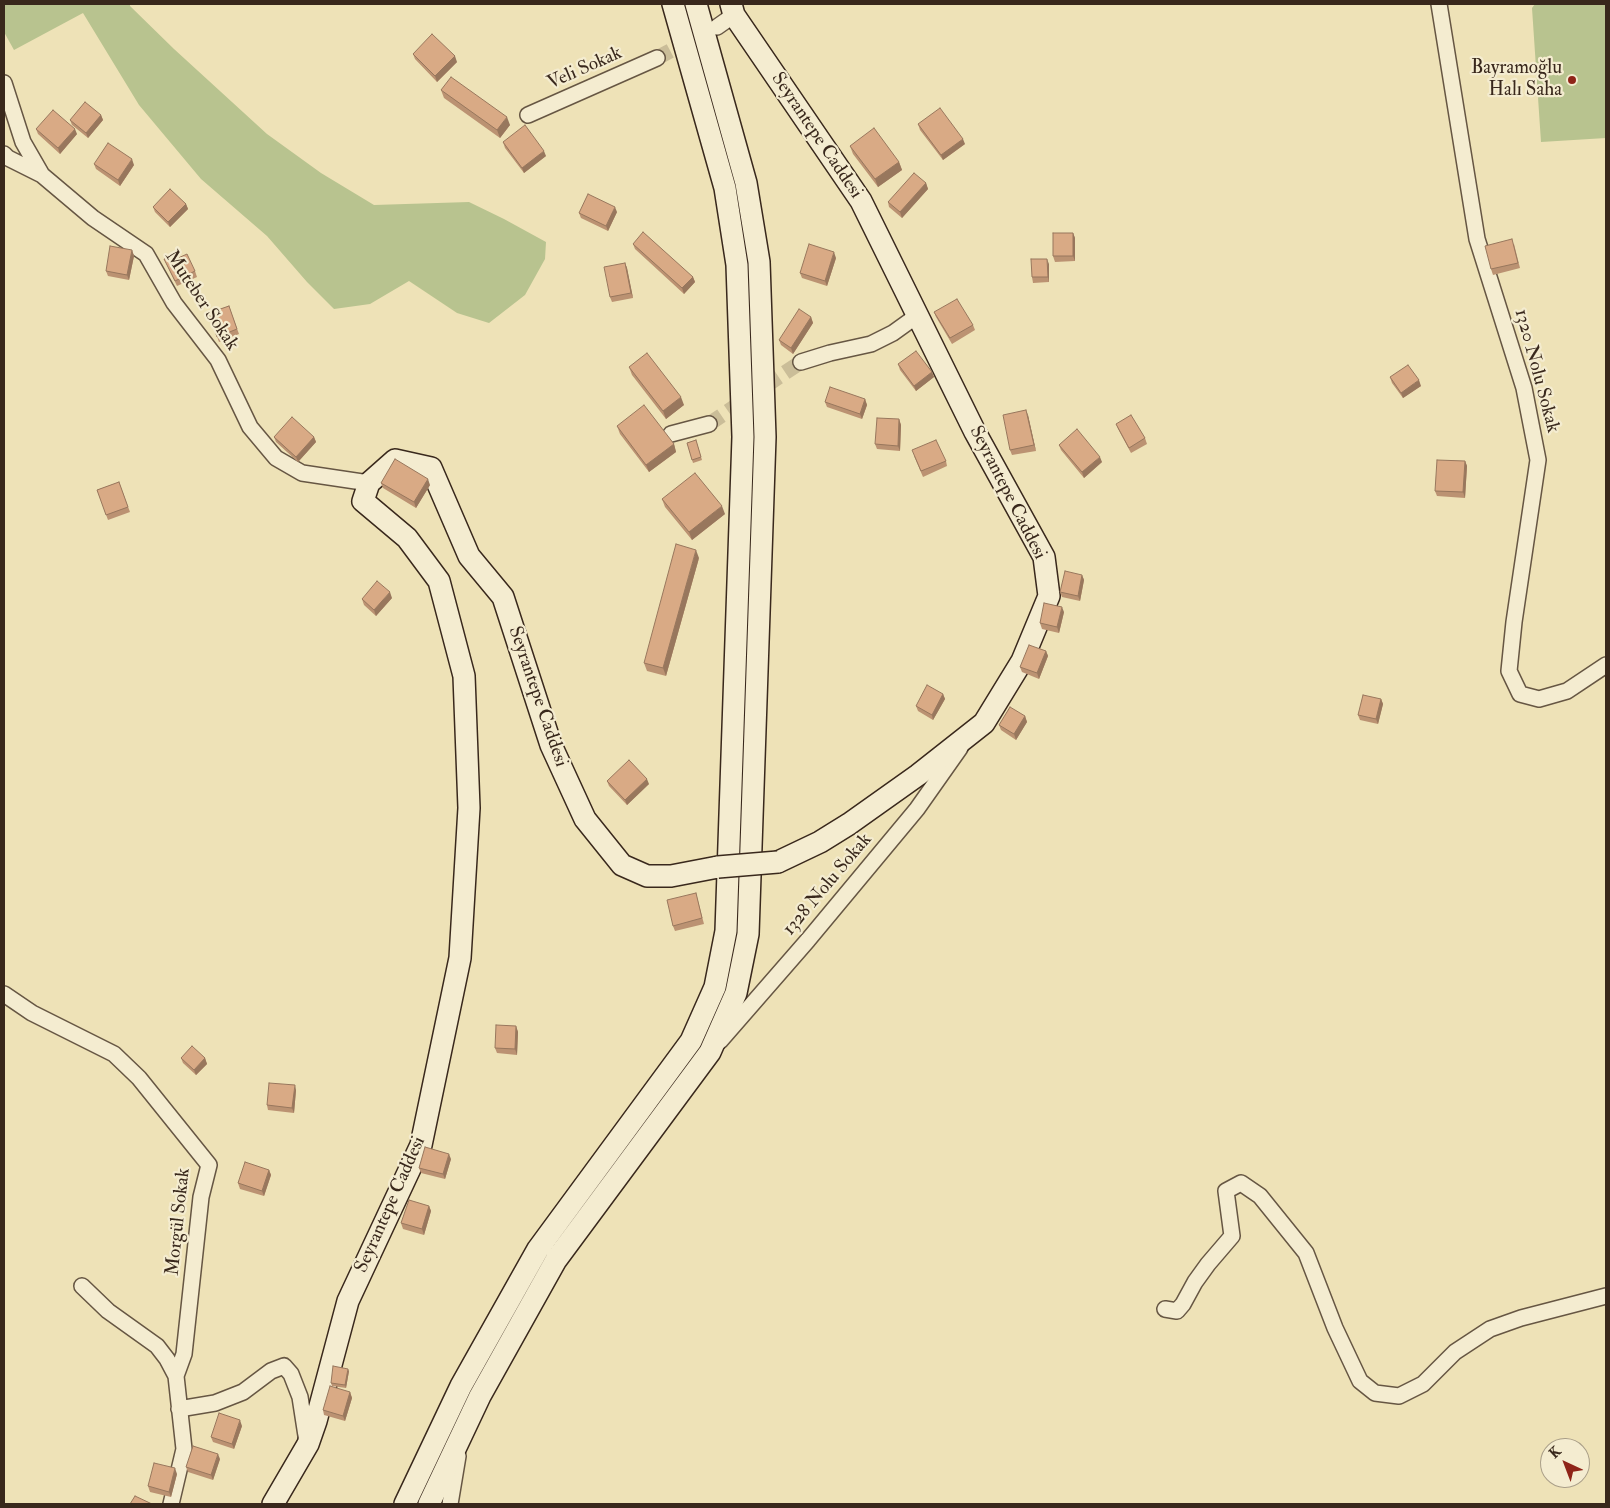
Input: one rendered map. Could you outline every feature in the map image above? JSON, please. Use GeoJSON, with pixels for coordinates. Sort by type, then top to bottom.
{"type":"FeatureCollection","features":[{"type":"Feature","properties":{"kind":"main road"},"geometry":{"type":"LineString","coordinates":[[405,1504],[461,1386],[538,1249],[691,1041],[715,987],[726,931],[743,437],[737,265],[725,188],[673,4]]}},
{"type":"Feature","properties":{"kind":"main road"},"geometry":{"type":"LineString","coordinates":[[429,1504],[480,1396],[556,1260],[707,1056],[736,993],[748,934],[765,437],[757,254],[746,183],[696,4]]}},
{"type":"Feature","properties":{"kind":"main road","name":"Seyrantepe Caddesi"},"geometry":{"type":"LineString","coordinates":[[273,1504],[308,1444],[316,1421],[348,1300],[421,1145],[460,958],[469,808],[464,676],[439,581],[407,538],[363,501],[368,483],[396,460],[431,468],[469,556],[503,597],[551,745],[585,819],[622,865],[647,876],[672,876],[718,867],[778,862],[820,842],[849,824],[918,775],[984,723],[1022,661],[1048,596],[1044,557],[975,432],[861,201],[727,15]]}},
{"type":"Feature","properties":{"kind":"street","name":"1320 Nolu Sokak"},"geometry":{"type":"LineString","coordinates":[[1438,4],[1443,24],[1477,239],[1524,388],[1538,460],[1514,622],[1509,671],[1520,694],[1539,699],[1567,691],[1606,664]]}},
{"type":"Feature","properties":{"kind":"street","name":"Veli Sokak"},"geometry":{"type":"LineString","coordinates":[[528,115],[657,58]]}},
{"type":"Feature","properties":{"kind":"street","name":"Muteber Sokak"},"geometry":{"type":"LineString","coordinates":[[4,83],[23,142],[42,175],[93,218],[146,254],[174,303],[218,360],[250,427],[276,458],[302,473],[368,483]]}},
{"type":"Feature","properties":{"kind":"street"},"geometry":{"type":"LineString","coordinates":[[4,154],[8,158],[42,175]]}},
{"type":"Feature","properties":{"kind":"street"},"geometry":{"type":"LineString","coordinates":[[801,362],[871,344],[893,333],[918,315]]}},
{"type":"Feature","properties":{"kind":"street"},"geometry":{"type":"LineString","coordinates":[[671,434],[710,424]]}},
{"type":"Feature","properties":{"kind":"street","name":"1328 Nolu Sokak"},"geometry":{"type":"LineString","coordinates":[[707,1056],[808,940],[917,809],[971,733]]}},
{"type":"Feature","properties":{"kind":"street","name":"Morgül Sokak"},"geometry":{"type":"LineString","coordinates":[[10,998],[32,1013],[114,1054],[139,1078],[209,1165],[201,1198],[184,1354],[176,1376]]}},
{"type":"Feature","properties":{"kind":"street"},"geometry":{"type":"LineString","coordinates":[[1165,1309],[1177,1310],[1183,1304],[1195,1282],[1232,1236],[1226,1191],[1240,1183],[1260,1196],[1306,1253],[1335,1328],[1360,1381],[1375,1393],[1399,1396],[1423,1384],[1455,1352],[1490,1329],[1521,1318],[1606,1296]]}},
{"type":"Feature","properties":{"kind":"street"},"geometry":{"type":"LineString","coordinates":[[82,1286],[108,1311],[157,1346],[176,1376],[184,1449],[171,1504]]}},
{"type":"Feature","properties":{"kind":"street"},"geometry":{"type":"LineString","coordinates":[[179,1409],[215,1403],[243,1392],[271,1371],[284,1366],[291,1374],[300,1397],[308,1444]]}},
{"type":"Feature","properties":{"kind":"street"},"geometry":{"type":"LineString","coordinates":[[450,1502],[462,1436]]}},
{"type":"Feature","properties":{"kind":"green space"},"geometry":{"type":"Polygon","coordinates":[[[4,4],[130,4],[174,49],[267,134],[321,173],[374,205],[469,202],[546,242],[545,259],[525,295],[489,323],[457,313],[409,281],[370,304],[334,309],[307,282],[267,236],[201,179],[139,105],[83,13],[14,50],[4,32],[4,4]]]}},
{"type":"Feature","properties":{"kind":"green space","name":"Bayramoğlu Halı Saha"},"geometry":{"type":"Polygon","coordinates":[[[1535,4],[1606,4],[1606,138],[1541,142],[1532,8],[1535,4]]]}},
{"type":"Feature","properties":{"kind":"building"},"geometry":{"type":"Polygon","coordinates":[[[432,34],[455,56],[435,76],[413,54],[432,34]]]}},
{"type":"Feature","properties":{"kind":"building"},"geometry":{"type":"Polygon","coordinates":[[[451,77],[507,117],[497,130],[441,90],[451,77]]]}},
{"type":"Feature","properties":{"kind":"building"},"geometry":{"type":"Polygon","coordinates":[[[85,102],[101,115],[86,133],[70,120],[85,102]]]}},
{"type":"Feature","properties":{"kind":"building"},"geometry":{"type":"Polygon","coordinates":[[[940,108],[963,139],[941,155],[918,124],[940,108]]]}},
{"type":"Feature","properties":{"kind":"building"},"geometry":{"type":"Polygon","coordinates":[[[53,110],[75,129],[58,148],[36,129],[53,110]]]}},
{"type":"Feature","properties":{"kind":"building"},"geometry":{"type":"Polygon","coordinates":[[[525,125],[544,151],[522,168],[503,142],[525,125]]]}},
{"type":"Feature","properties":{"kind":"building"},"geometry":{"type":"Polygon","coordinates":[[[874,128],[899,162],[875,179],[850,146],[874,128]]]}},
{"type":"Feature","properties":{"kind":"building"},"geometry":{"type":"Polygon","coordinates":[[[108,143],[132,159],[118,180],[94,164],[108,143]]]}},
{"type":"Feature","properties":{"kind":"building"},"geometry":{"type":"Polygon","coordinates":[[[914,173],[926,183],[900,212],[888,202],[914,173]]]}},
{"type":"Feature","properties":{"kind":"building"},"geometry":{"type":"Polygon","coordinates":[[[170,189],[186,204],[168,222],[153,207],[170,189]]]}},
{"type":"Feature","properties":{"kind":"building"},"geometry":{"type":"Polygon","coordinates":[[[588,194],[615,207],[606,226],[579,213],[588,194]]]}},
{"type":"Feature","properties":{"kind":"building"},"geometry":{"type":"Polygon","coordinates":[[[643,232],[693,277],[682,288],[633,244],[643,232]]]}},
{"type":"Feature","properties":{"kind":"building"},"geometry":{"type":"Polygon","coordinates":[[[1053,233],[1073,233],[1073,256],[1053,256],[1053,233]]]}},
{"type":"Feature","properties":{"kind":"building"},"geometry":{"type":"Polygon","coordinates":[[[1512,239],[1518,263],[1491,269],[1485,246],[1512,239]]]}},
{"type":"Feature","properties":{"kind":"building"},"geometry":{"type":"Polygon","coordinates":[[[809,244],[834,252],[825,281],[800,273],[809,244]]]}},
{"type":"Feature","properties":{"kind":"building"},"geometry":{"type":"Polygon","coordinates":[[[110,246],[132,250],[127,275],[106,271],[110,246]]]}},
{"type":"Feature","properties":{"kind":"building"},"geometry":{"type":"Polygon","coordinates":[[[174,254],[176,259],[187,254],[195,271],[175,281],[164,259],[174,254]]]}},
{"type":"Feature","properties":{"kind":"building"},"geometry":{"type":"Polygon","coordinates":[[[1031,259],[1047,259],[1048,277],[1032,277],[1031,259]]]}},
{"type":"Feature","properties":{"kind":"building"},"geometry":{"type":"Polygon","coordinates":[[[625,263],[631,293],[610,297],[604,267],[625,263]]]}},
{"type":"Feature","properties":{"kind":"building"},"geometry":{"type":"Polygon","coordinates":[[[957,299],[973,325],[950,338],[934,312],[957,299]]]}},
{"type":"Feature","properties":{"kind":"building"},"geometry":{"type":"Polygon","coordinates":[[[229,306],[237,329],[217,337],[209,313],[229,306]]]}},
{"type":"Feature","properties":{"kind":"building"},"geometry":{"type":"Polygon","coordinates":[[[799,309],[811,317],[791,348],[779,340],[799,309]]]}},
{"type":"Feature","properties":{"kind":"building"},"geometry":{"type":"Polygon","coordinates":[[[916,351],[932,372],[914,386],[898,364],[916,351]]]}},
{"type":"Feature","properties":{"kind":"building"},"geometry":{"type":"Polygon","coordinates":[[[647,353],[681,397],[663,411],[629,367],[647,353]]]}},
{"type":"Feature","properties":{"kind":"building"},"geometry":{"type":"Polygon","coordinates":[[[1408,365],[1419,380],[1401,393],[1390,377],[1408,365]]]}},
{"type":"Feature","properties":{"kind":"building"},"geometry":{"type":"Polygon","coordinates":[[[830,387],[865,399],[860,414],[825,402],[830,387]]]}},
{"type":"Feature","properties":{"kind":"building"},"geometry":{"type":"Polygon","coordinates":[[[644,405],[674,444],[646,465],[617,426],[644,405]]]}},
{"type":"Feature","properties":{"kind":"building"},"geometry":{"type":"Polygon","coordinates":[[[1026,410],[1034,445],[1010,450],[1003,415],[1026,410]]]}},
{"type":"Feature","properties":{"kind":"building"},"geometry":{"type":"Polygon","coordinates":[[[1131,415],[1145,438],[1129,448],[1116,424],[1131,415]]]}},
{"type":"Feature","properties":{"kind":"building"},"geometry":{"type":"Polygon","coordinates":[[[292,417],[314,437],[296,457],[274,437],[292,417]]]}},
{"type":"Feature","properties":{"kind":"building"},"geometry":{"type":"Polygon","coordinates":[[[877,418],[899,419],[898,446],[875,444],[877,418]]]}},
{"type":"Feature","properties":{"kind":"building"},"geometry":{"type":"Polygon","coordinates":[[[1077,429],[1100,457],[1082,472],[1059,445],[1077,429]]]}},
{"type":"Feature","properties":{"kind":"building"},"geometry":{"type":"Polygon","coordinates":[[[696,440],[701,457],[692,460],[687,443],[696,440]]]}},
{"type":"Feature","properties":{"kind":"building"},"geometry":{"type":"Polygon","coordinates":[[[936,440],[946,461],[921,471],[912,450],[936,440]]]}},
{"type":"Feature","properties":{"kind":"building"},"geometry":{"type":"Polygon","coordinates":[[[395,459],[428,479],[414,502],[381,483],[395,459]]]}},
{"type":"Feature","properties":{"kind":"building"},"geometry":{"type":"Polygon","coordinates":[[[1437,460],[1465,461],[1463,492],[1435,491],[1437,460]]]}},
{"type":"Feature","properties":{"kind":"building"},"geometry":{"type":"Polygon","coordinates":[[[695,473],[722,506],[689,532],[662,499],[695,473]]]}},
{"type":"Feature","properties":{"kind":"building"},"geometry":{"type":"Polygon","coordinates":[[[119,482],[128,507],[106,515],[97,490],[119,482]]]}},
{"type":"Feature","properties":{"kind":"building"},"geometry":{"type":"Polygon","coordinates":[[[676,544],[696,550],[663,668],[644,663],[676,544]]]}},
{"type":"Feature","properties":{"kind":"building"},"geometry":{"type":"Polygon","coordinates":[[[1065,571],[1082,575],[1078,596],[1060,592],[1065,571]]]}},
{"type":"Feature","properties":{"kind":"building"},"geometry":{"type":"Polygon","coordinates":[[[377,581],[390,592],[374,610],[362,599],[377,581]]]}},
{"type":"Feature","properties":{"kind":"building"},"geometry":{"type":"Polygon","coordinates":[[[1044,603],[1062,607],[1057,627],[1040,623],[1044,603]]]}},
{"type":"Feature","properties":{"kind":"building"},"geometry":{"type":"Polygon","coordinates":[[[1029,645],[1046,651],[1037,673],[1020,667],[1029,645]]]}},
{"type":"Feature","properties":{"kind":"building"},"geometry":{"type":"Polygon","coordinates":[[[927,685],[943,694],[932,715],[916,706],[927,685]]]}},
{"type":"Feature","properties":{"kind":"building"},"geometry":{"type":"Polygon","coordinates":[[[1363,695],[1381,699],[1376,719],[1358,715],[1363,695]]]}},
{"type":"Feature","properties":{"kind":"building"},"geometry":{"type":"Polygon","coordinates":[[[1010,707],[1025,716],[1014,734],[999,725],[1010,707]]]}},
{"type":"Feature","properties":{"kind":"building"},"geometry":{"type":"Polygon","coordinates":[[[629,760],[647,779],[625,800],[607,781],[629,760]]]}},
{"type":"Feature","properties":{"kind":"building"},"geometry":{"type":"Polygon","coordinates":[[[696,893],[702,918],[673,926],[667,900],[696,893]]]}},
{"type":"Feature","properties":{"kind":"building"},"geometry":{"type":"Polygon","coordinates":[[[496,1025],[516,1026],[515,1049],[495,1048],[496,1025]]]}},
{"type":"Feature","properties":{"kind":"building"},"geometry":{"type":"Polygon","coordinates":[[[192,1046],[205,1058],[194,1070],[181,1058],[192,1046]]]}},
{"type":"Feature","properties":{"kind":"building"},"geometry":{"type":"Polygon","coordinates":[[[269,1083],[295,1085],[292,1108],[267,1105],[269,1083]]]}},
{"type":"Feature","properties":{"kind":"building"},"geometry":{"type":"Polygon","coordinates":[[[425,1147],[449,1154],[443,1174],[419,1168],[425,1147]]]}},
{"type":"Feature","properties":{"kind":"building"},"geometry":{"type":"Polygon","coordinates":[[[245,1162],[269,1170],[262,1191],[238,1183],[245,1162]]]}},
{"type":"Feature","properties":{"kind":"building"},"geometry":{"type":"Polygon","coordinates":[[[409,1200],[429,1206],[422,1229],[401,1223],[409,1200]]]}},
{"type":"Feature","properties":{"kind":"building"},"geometry":{"type":"Polygon","coordinates":[[[333,1366],[348,1369],[345,1385],[331,1383],[333,1366]]]}},
{"type":"Feature","properties":{"kind":"building"},"geometry":{"type":"Polygon","coordinates":[[[330,1386],[350,1392],[343,1416],[323,1410],[330,1386]]]}},
{"type":"Feature","properties":{"kind":"building"},"geometry":{"type":"Polygon","coordinates":[[[219,1413],[240,1420],[232,1444],[211,1437],[219,1413]]]}},
{"type":"Feature","properties":{"kind":"building"},"geometry":{"type":"Polygon","coordinates":[[[193,1446],[218,1454],[211,1475],[186,1467],[193,1446]]]}},
{"type":"Feature","properties":{"kind":"building"},"geometry":{"type":"Polygon","coordinates":[[[154,1463],[175,1468],[169,1492],[148,1486],[154,1463]]]}},
{"type":"Feature","properties":{"kind":"building"},"geometry":{"type":"Polygon","coordinates":[[[135,1496],[152,1504],[130,1504],[135,1496]]]}},
{"type":"Feature","properties":{"kind":"tunnel"},"geometry":{"type":"LineString","coordinates":[[657,58],[691,40]]}},
{"type":"Feature","properties":{"kind":"tunnel"},"geometry":{"type":"LineString","coordinates":[[709,424],[801,362]]}},
{"type":"Feature","properties":{"kind":"place","name":"Bayramoğlu Halı Saha"},"geometry":{"type":"Point","coordinates":[1572,80]}}]}
